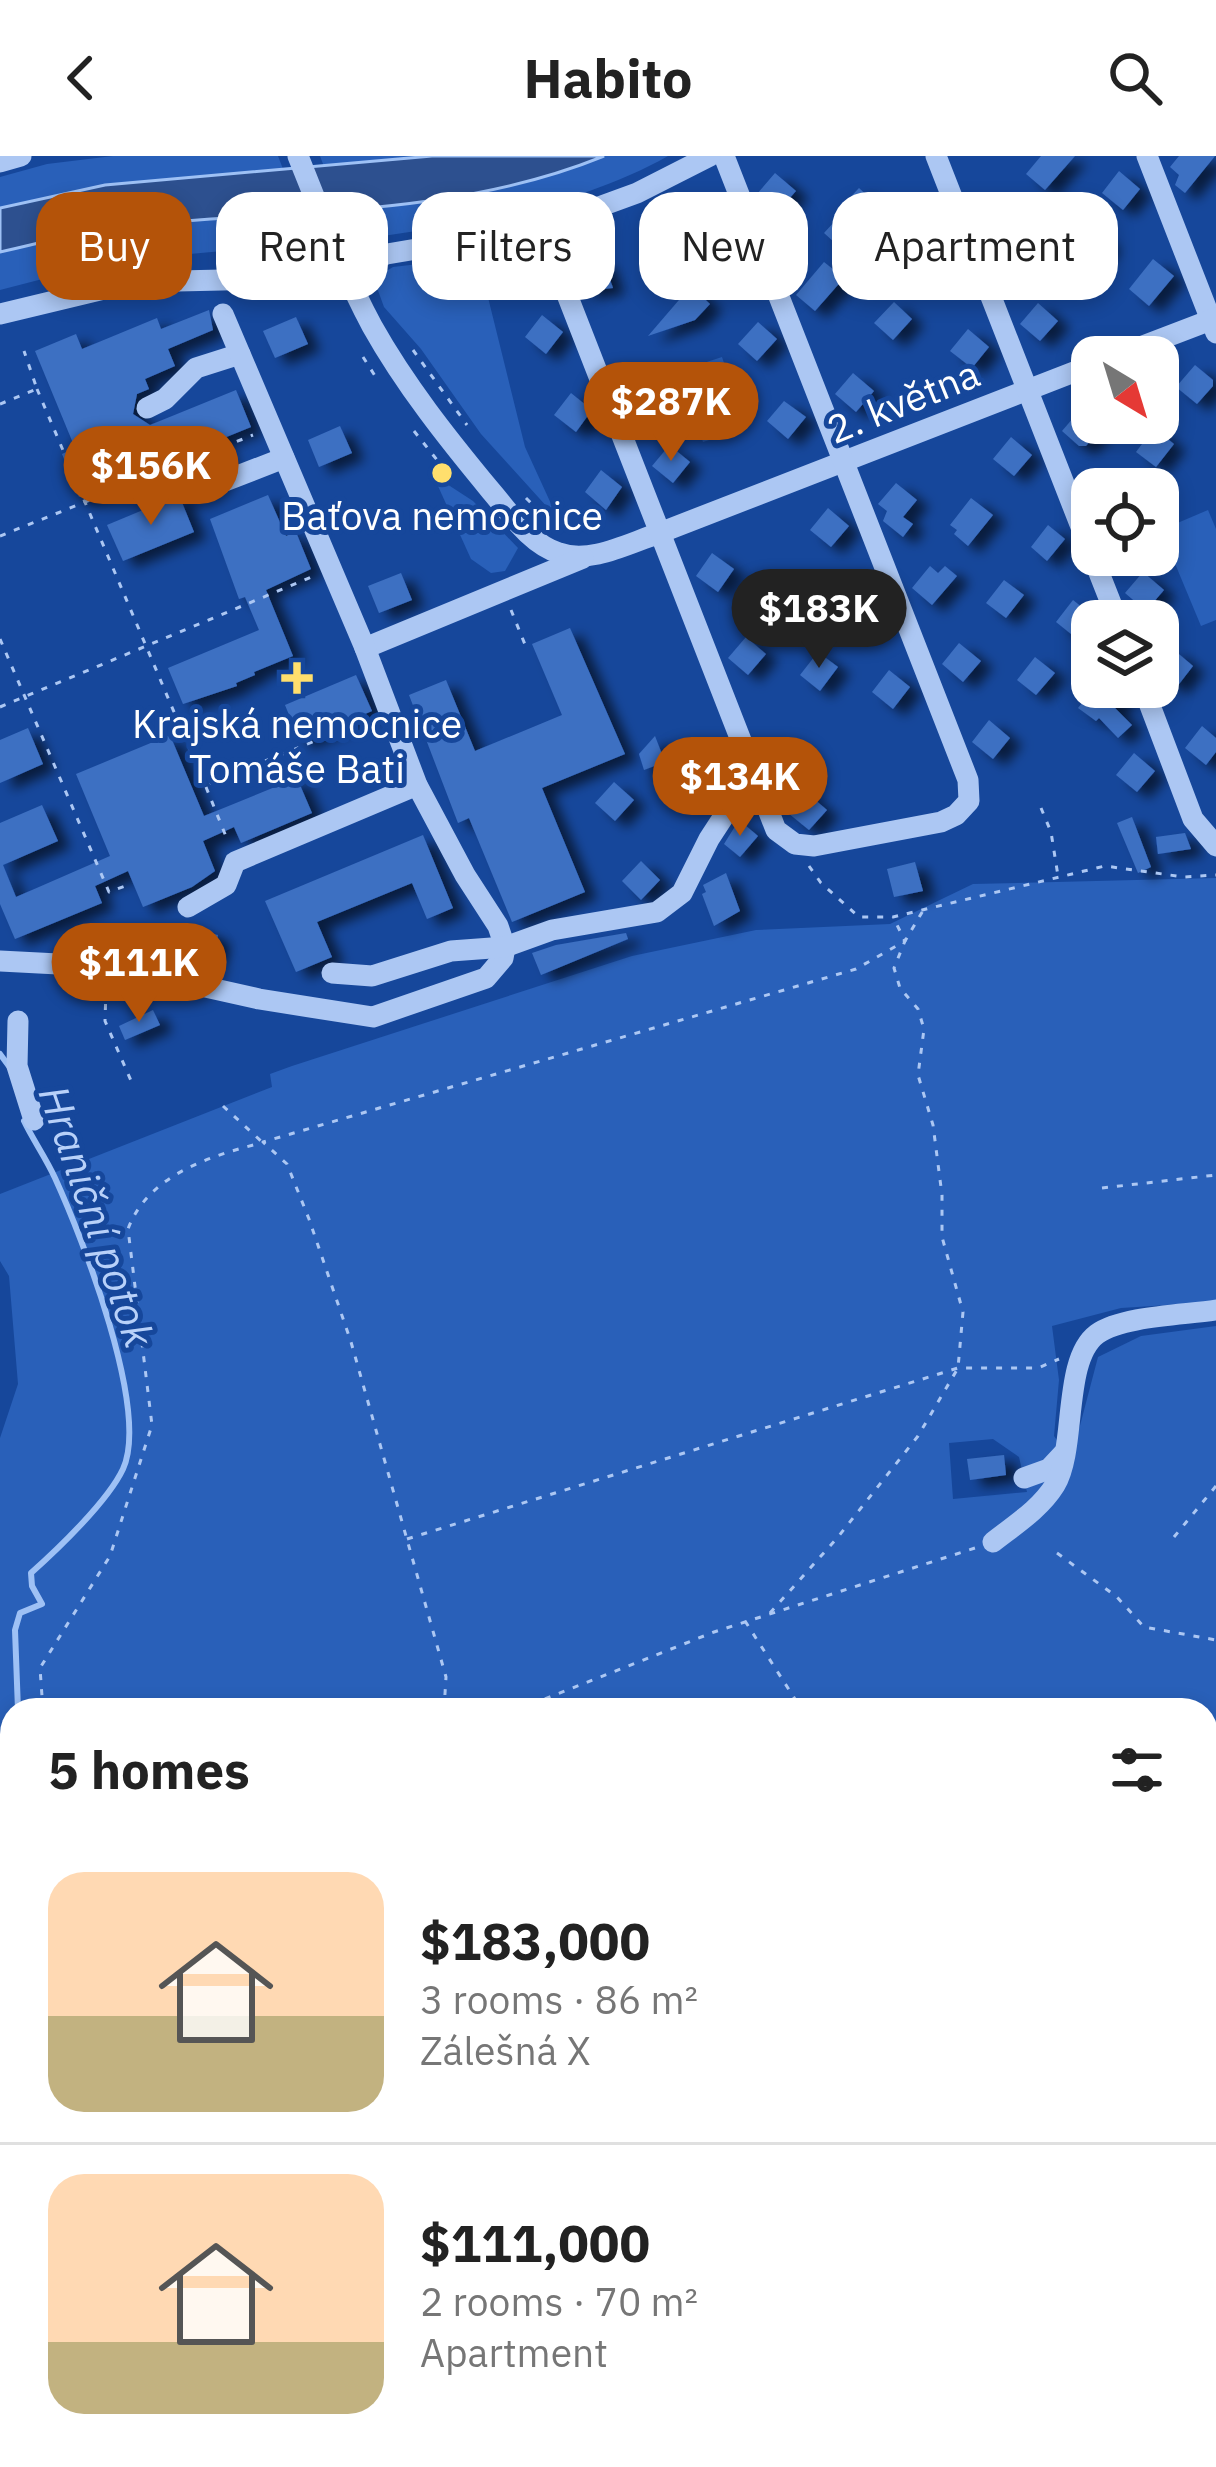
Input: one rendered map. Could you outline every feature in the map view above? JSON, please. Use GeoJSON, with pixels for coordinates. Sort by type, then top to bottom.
{"type":"FeatureCollection","features":[{"type":"Feature","properties":{"kind":"street"},"geometry":{"type":"LineString","coordinates":[[0,162],[21,156]]}},
{"type":"Feature","properties":{"kind":"street"},"geometry":{"type":"LineString","coordinates":[[298,156],[312,192]]}},
{"type":"Feature","properties":{"kind":"street"},"geometry":{"type":"LineString","coordinates":[[615,201],[710,156]]}},
{"type":"Feature","properties":{"kind":"street"},"geometry":{"type":"LineString","coordinates":[[568,300],[773,826],[795,844],[814,846],[941,822],[960,812],[968,801],[968,780],[724,156]]}},
{"type":"Feature","properties":{"kind":"street"},"geometry":{"type":"LineString","coordinates":[[936,156],[1071,501]]}},
{"type":"Feature","properties":{"kind":"street"},"geometry":{"type":"LineString","coordinates":[[1147,156],[1214,324],[1178,336]]}},
{"type":"Feature","properties":{"kind":"street"},"geometry":{"type":"LineString","coordinates":[[0,314],[133,282],[216,281]]}},
{"type":"Feature","properties":{"kind":"street"},"geometry":{"type":"LineString","coordinates":[[359,300],[413,391],[513,518],[553,551],[589,555]]}},
{"type":"Feature","properties":{"kind":"street"},"geometry":{"type":"LineString","coordinates":[[0,961],[116,967],[259,999],[373,1017],[492,975],[505,946],[417,785],[365,648],[224,314]]}},
{"type":"Feature","properties":{"kind":"street"},"geometry":{"type":"LineString","coordinates":[[147,407],[165,399],[196,368],[240,354]]}},
{"type":"Feature","properties":{"kind":"street","name":"2. května"},"geometry":{"type":"LineString","coordinates":[[365,648],[589,555],[845,464],[1071,373]]}},
{"type":"Feature","properties":{"kind":"street"},"geometry":{"type":"LineString","coordinates":[[199,491],[284,458]]}},
{"type":"Feature","properties":{"kind":"street"},"geometry":{"type":"LineString","coordinates":[[1151,708],[1192,819],[1216,846]]}},
{"type":"Feature","properties":{"kind":"street"},"geometry":{"type":"LineString","coordinates":[[332,973],[372,976],[451,951],[505,946],[552,930],[657,912],[682,893],[709,839],[752,773]]}},
{"type":"Feature","properties":{"kind":"street"},"geometry":{"type":"LineString","coordinates":[[188,907],[226,885],[236,862],[417,785]]}},
{"type":"Feature","properties":{"kind":"street"},"geometry":{"type":"LineString","coordinates":[[18,1021],[17,1066],[34,1120]]}},
{"type":"Feature","properties":{"kind":"street"},"geometry":{"type":"LineString","coordinates":[[994,1542],[1036,1509],[1058,1480],[1083,1350],[1098,1333],[1128,1323],[1216,1310]]}},
{"type":"Feature","properties":{"kind":"street"},"geometry":{"type":"LineString","coordinates":[[1024,1478],[1049,1469],[1063,1454]]}},
{"type":"Feature","properties":{"kind":"path"},"geometry":{"type":"LineString","coordinates":[[358,338],[364,360],[388,394]]}},
{"type":"Feature","properties":{"kind":"path"},"geometry":{"type":"LineString","coordinates":[[409,345],[470,428]]}},
{"type":"Feature","properties":{"kind":"path"},"geometry":{"type":"LineString","coordinates":[[24,351],[236,862]]}},
{"type":"Feature","properties":{"kind":"path"},"geometry":{"type":"LineString","coordinates":[[0,404],[37,389]]}},
{"type":"Feature","properties":{"kind":"path"},"geometry":{"type":"LineString","coordinates":[[411,427],[451,476]]}},
{"type":"Feature","properties":{"kind":"path"},"geometry":{"type":"LineString","coordinates":[[0,536],[272,428]]}},
{"type":"Feature","properties":{"kind":"path"},"geometry":{"type":"LineString","coordinates":[[516,487],[555,528]]}},
{"type":"Feature","properties":{"kind":"path"},"geometry":{"type":"LineString","coordinates":[[0,707],[331,568]]}},
{"type":"Feature","properties":{"kind":"path"},"geometry":{"type":"LineString","coordinates":[[0,639],[109,892],[128,885]]}},
{"type":"Feature","properties":{"kind":"path"},"geometry":{"type":"LineString","coordinates":[[206,785],[388,712]]}},
{"type":"Feature","properties":{"kind":"path"},"geometry":{"type":"LineString","coordinates":[[1041,808],[1051,832],[1058,878]]}},
{"type":"Feature","properties":{"kind":"path"},"geometry":{"type":"LineString","coordinates":[[795,844],[820,883],[859,917],[893,917],[1105,866],[1184,877],[1216,875]]}},
{"type":"Feature","properties":{"kind":"path"},"geometry":{"type":"LineString","coordinates":[[770,1613],[918,1436],[958,1368],[963,1312],[942,1237],[933,1125],[918,1075],[924,1028],[894,968],[924,909]]}},
{"type":"Feature","properties":{"kind":"path"},"geometry":{"type":"LineString","coordinates":[[893,917],[905,941]]}},
{"type":"Feature","properties":{"kind":"path"},"geometry":{"type":"LineString","coordinates":[[42,1698],[40,1668],[110,1556],[152,1425],[128,1229],[136,1207],[197,1160],[856,969],[905,941]]}},
{"type":"Feature","properties":{"kind":"path"},"geometry":{"type":"LineString","coordinates":[[116,967],[104,991],[105,1021],[133,1083]]}},
{"type":"Feature","properties":{"kind":"path"},"geometry":{"type":"LineString","coordinates":[[223,1106],[287,1164],[351,1342],[446,1677],[445,1698]]}},
{"type":"Feature","properties":{"kind":"path"},"geometry":{"type":"LineString","coordinates":[[1102,1188],[1216,1175]]}},
{"type":"Feature","properties":{"kind":"path"},"geometry":{"type":"LineString","coordinates":[[407,1539],[958,1368],[1038,1368],[1083,1350]]}},
{"type":"Feature","properties":{"kind":"path"},"geometry":{"type":"LineString","coordinates":[[1174,1537],[1216,1486]]}},
{"type":"Feature","properties":{"kind":"path"},"geometry":{"type":"LineString","coordinates":[[549,1698],[745,1621],[994,1542]]}},
{"type":"Feature","properties":{"kind":"path"},"geometry":{"type":"LineString","coordinates":[[1057,1553],[1117,1597],[1144,1627],[1216,1640]]}},
{"type":"Feature","properties":{"kind":"path"},"geometry":{"type":"LineString","coordinates":[[745,1621],[794,1698]]}},
{"type":"Feature","properties":{"kind":"shaded area"},"geometry":{"type":"Polygon","coordinates":[[[113,156],[278,156],[292,192],[216,192],[216,252],[192,254],[192,192],[36,192],[36,281],[0,290],[0,177],[47,164],[113,156]]]}},
{"type":"Feature","properties":{"kind":"shaded area"},"geometry":{"type":"Polygon","coordinates":[[[320,156],[668,156],[586,192],[412,192],[412,231],[388,235],[388,192],[334,192],[320,156]]]}},
{"type":"Feature","properties":{"kind":"shaded area"},"geometry":{"type":"Polygon","coordinates":[[[432,156],[604,156],[486,191],[412,192],[412,202],[388,205],[388,192],[216,192],[216,218],[192,220],[192,192],[73,192],[105,185],[432,156]]]}},
{"type":"Feature","properties":{"kind":"shaded area"},"geometry":{"type":"Polygon","coordinates":[[[36,200],[36,244],[0,252],[0,208],[36,200]]]}},
{"type":"Feature","properties":{"kind":"shaded area"},"geometry":{"type":"Polygon","coordinates":[[[412,265],[412,300],[489,300],[525,447],[558,519],[481,434],[421,349],[384,307],[388,270],[412,265]]]}},
{"type":"Feature","properties":{"kind":"shaded area"},"geometry":{"type":"Polygon","coordinates":[[[722,357],[746,428],[703,442],[679,371],[722,357]]]}},
{"type":"Feature","properties":{"kind":"shaded area"},"geometry":{"type":"Polygon","coordinates":[[[433,475],[473,501],[518,548],[505,571],[491,573],[471,559],[433,475]]]}},
{"type":"Feature","properties":{"kind":"shaded area"},"geometry":{"type":"Polygon","coordinates":[[[1208,510],[1216,529],[1216,620],[1201,626],[1179,573],[1179,522],[1208,510]]]}},
{"type":"Feature","properties":{"kind":"shaded area"},"geometry":{"type":"Polygon","coordinates":[[[1216,878],[1216,1302],[1121,1308],[1052,1326],[1059,1380],[1054,1436],[1071,1460],[1098,1357],[1141,1336],[1216,1326],[1216,1698],[0,1698],[0,1438],[18,1384],[9,1276],[0,1261],[0,1194],[272,1087],[270,1074],[632,956],[756,930],[890,924],[973,884],[1216,878]],[[993,1439],[949,1443],[953,1499],[1027,1492],[1019,1457],[993,1439]]]}},
{"type":"Feature","properties":{"kind":"building"},"geometry":{"type":"Polygon","coordinates":[[[1041,156],[1075,156],[1045,190],[1026,174],[1041,156]]]}},
{"type":"Feature","properties":{"kind":"building"},"geometry":{"type":"Polygon","coordinates":[[[1179,156],[1215,156],[1185,193],[1175,185],[1179,175],[1170,167],[1179,156]]]}},
{"type":"Feature","properties":{"kind":"building"},"geometry":{"type":"Polygon","coordinates":[[[1119,171],[1140,189],[1123,210],[1118,206],[1118,192],[1103,192],[1119,171]]]}},
{"type":"Feature","properties":{"kind":"building"},"geometry":{"type":"Polygon","coordinates":[[[775,173],[796,191],[795,192],[759,192],[775,173]]]}},
{"type":"Feature","properties":{"kind":"building"},"geometry":{"type":"Polygon","coordinates":[[[1153,259],[1174,276],[1149,306],[1129,289],[1153,259]]]}},
{"type":"Feature","properties":{"kind":"building"},"geometry":{"type":"Polygon","coordinates":[[[824,262],[832,268],[832,292],[815,311],[802,300],[808,300],[808,281],[824,262]]]}},
{"type":"Feature","properties":{"kind":"building"},"geometry":{"type":"Polygon","coordinates":[[[679,300],[710,304],[695,320],[648,336],[679,300]]]}},
{"type":"Feature","properties":{"kind":"building"},"geometry":{"type":"Polygon","coordinates":[[[894,302],[912,319],[893,340],[874,323],[894,302]]]}},
{"type":"Feature","properties":{"kind":"building"},"geometry":{"type":"Polygon","coordinates":[[[1038,303],[1058,321],[1040,341],[1020,324],[1038,303]]]}},
{"type":"Feature","properties":{"kind":"building"},"geometry":{"type":"Polygon","coordinates":[[[209,310],[213,330],[168,349],[175,366],[145,379],[149,389],[137,394],[133,414],[150,425],[236,390],[251,427],[79,497],[62,454],[75,448],[35,351],[76,334],[82,349],[157,318],[161,329],[209,310]]]}},
{"type":"Feature","properties":{"kind":"building"},"geometry":{"type":"Polygon","coordinates":[[[542,315],[563,332],[546,354],[525,337],[542,315]]]}},
{"type":"Feature","properties":{"kind":"building"},"geometry":{"type":"Polygon","coordinates":[[[296,317],[308,344],[275,358],[263,331],[296,317]]]}},
{"type":"Feature","properties":{"kind":"building"},"geometry":{"type":"Polygon","coordinates":[[[758,322],[777,339],[757,361],[738,344],[758,322]]]}},
{"type":"Feature","properties":{"kind":"building"},"geometry":{"type":"Polygon","coordinates":[[[968,329],[989,347],[972,368],[950,351],[968,329]]]}},
{"type":"Feature","properties":{"kind":"building"},"geometry":{"type":"Polygon","coordinates":[[[1195,365],[1213,380],[1197,404],[1179,389],[1195,365]]]}},
{"type":"Feature","properties":{"kind":"building"},"geometry":{"type":"Polygon","coordinates":[[[640,367],[661,385],[644,406],[623,388],[640,367]]]}},
{"type":"Feature","properties":{"kind":"building"},"geometry":{"type":"Polygon","coordinates":[[[853,373],[874,391],[856,412],[835,394],[853,373]]]}},
{"type":"Feature","properties":{"kind":"building"},"geometry":{"type":"Polygon","coordinates":[[[571,393],[592,410],[576,432],[554,415],[571,393]]]}},
{"type":"Feature","properties":{"kind":"building"},"geometry":{"type":"Polygon","coordinates":[[[784,401],[806,417],[788,439],[767,421],[784,401]]]}},
{"type":"Feature","properties":{"kind":"building"},"geometry":{"type":"Polygon","coordinates":[[[340,426],[352,453],[319,467],[308,440],[340,426]]]}},
{"type":"Feature","properties":{"kind":"building"},"geometry":{"type":"Polygon","coordinates":[[[1011,437],[1032,455],[1014,476],[993,459],[1011,437]]]}},
{"type":"Feature","properties":{"kind":"building"},"geometry":{"type":"Polygon","coordinates":[[[1142,444],[1174,444],[1156,467],[1136,452],[1142,444]]]}},
{"type":"Feature","properties":{"kind":"building"},"geometry":{"type":"Polygon","coordinates":[[[667,448],[690,462],[673,483],[652,466],[667,448]]]}},
{"type":"Feature","properties":{"kind":"building"},"geometry":{"type":"Polygon","coordinates":[[[601,470],[622,487],[606,510],[585,492],[601,470]]]}},
{"type":"Feature","properties":{"kind":"building"},"geometry":{"type":"Polygon","coordinates":[[[896,483],[917,500],[903,517],[913,524],[903,537],[883,521],[887,511],[878,504],[896,483]]]}},
{"type":"Feature","properties":{"kind":"building"},"geometry":{"type":"Polygon","coordinates":[[[179,495],[194,532],[123,561],[107,525],[179,495]]]}},
{"type":"Feature","properties":{"kind":"building"},"geometry":{"type":"Polygon","coordinates":[[[268,495],[286,536],[296,532],[311,569],[266,590],[293,656],[254,672],[237,686],[183,704],[168,668],[259,630],[245,597],[239,599],[210,519],[268,495]]]}},
{"type":"Feature","properties":{"kind":"building"},"geometry":{"type":"Polygon","coordinates":[[[971,498],[993,515],[968,546],[950,525],[971,498]]]}},
{"type":"Feature","properties":{"kind":"building"},"geometry":{"type":"Polygon","coordinates":[[[828,508],[849,526],[831,547],[810,530],[828,508]]]}},
{"type":"Feature","properties":{"kind":"building"},"geometry":{"type":"Polygon","coordinates":[[[1048,525],[1065,539],[1047,561],[1031,547],[1048,525]]]}},
{"type":"Feature","properties":{"kind":"building"},"geometry":{"type":"Polygon","coordinates":[[[712,553],[734,569],[718,592],[696,576],[712,553]]]}},
{"type":"Feature","properties":{"kind":"building"},"geometry":{"type":"Polygon","coordinates":[[[930,566],[938,573],[945,566],[957,576],[932,605],[912,588],[930,566]]]}},
{"type":"Feature","properties":{"kind":"building"},"geometry":{"type":"Polygon","coordinates":[[[788,572],[808,587],[790,611],[770,596],[788,572]]]}},
{"type":"Feature","properties":{"kind":"building"},"geometry":{"type":"Polygon","coordinates":[[[401,573],[412,600],[379,613],[368,586],[401,573]]]}},
{"type":"Feature","properties":{"kind":"building"},"geometry":{"type":"Polygon","coordinates":[[[1140,576],[1148,576],[1164,590],[1155,600],[1133,600],[1125,593],[1140,576]]]}},
{"type":"Feature","properties":{"kind":"building"},"geometry":{"type":"Polygon","coordinates":[[[1004,580],[1024,595],[1006,618],[986,603],[1004,580]]]}},
{"type":"Feature","properties":{"kind":"building"},"geometry":{"type":"Polygon","coordinates":[[[860,592],[881,610],[863,631],[842,613],[860,592]]]}},
{"type":"Feature","properties":{"kind":"building"},"geometry":{"type":"Polygon","coordinates":[[[1071,603],[1071,634],[1056,622],[1071,603]]]}},
{"type":"Feature","properties":{"kind":"building"},"geometry":{"type":"Polygon","coordinates":[[[570,628],[625,754],[542,788],[585,892],[512,922],[469,818],[458,823],[409,695],[446,680],[475,751],[562,715],[532,644],[570,628]]]}},
{"type":"Feature","properties":{"kind":"building"},"geometry":{"type":"Polygon","coordinates":[[[746,637],[766,654],[748,675],[728,658],[746,637]]]}},
{"type":"Feature","properties":{"kind":"building"},"geometry":{"type":"Polygon","coordinates":[[[959,643],[981,661],[963,682],[942,664],[959,643]]]}},
{"type":"Feature","properties":{"kind":"building"},"geometry":{"type":"Polygon","coordinates":[[[818,652],[838,667],[820,691],[800,675],[818,652]]]}},
{"type":"Feature","properties":{"kind":"building"},"geometry":{"type":"Polygon","coordinates":[[[1179,654],[1193,666],[1179,684],[1179,654]]]}},
{"type":"Feature","properties":{"kind":"building"},"geometry":{"type":"Polygon","coordinates":[[[1035,657],[1055,673],[1036,695],[1017,680],[1035,657]]]}},
{"type":"Feature","properties":{"kind":"building"},"geometry":{"type":"Polygon","coordinates":[[[889,670],[910,687],[893,709],[872,692],[889,670]]]}},
{"type":"Feature","properties":{"kind":"building"},"geometry":{"type":"Polygon","coordinates":[[[356,675],[372,711],[300,742],[285,705],[356,675]]]}},
{"type":"Feature","properties":{"kind":"building"},"geometry":{"type":"Polygon","coordinates":[[[1078,708],[1115,708],[1132,725],[1118,738],[1099,718],[1096,721],[1078,708]]]}},
{"type":"Feature","properties":{"kind":"building"},"geometry":{"type":"Polygon","coordinates":[[[989,720],[1010,738],[993,759],[972,742],[989,720]]]}},
{"type":"Feature","properties":{"kind":"building"},"geometry":{"type":"Polygon","coordinates":[[[1202,726],[1216,738],[1216,752],[1206,765],[1185,748],[1202,726]]]}},
{"type":"Feature","properties":{"kind":"building"},"geometry":{"type":"Polygon","coordinates":[[[28,728],[43,764],[0,783],[0,740],[28,728]]]}},
{"type":"Feature","properties":{"kind":"building"},"geometry":{"type":"Polygon","coordinates":[[[170,735],[204,816],[297,778],[312,813],[241,843],[234,827],[203,841],[215,871],[192,887],[143,907],[128,871],[95,886],[102,903],[15,939],[0,904],[0,823],[42,805],[58,841],[3,865],[16,897],[110,856],[76,774],[170,735]]]}},
{"type":"Feature","properties":{"kind":"building"},"geometry":{"type":"Polygon","coordinates":[[[655,736],[665,762],[644,770],[639,754],[655,736]]]}},
{"type":"Feature","properties":{"kind":"building"},"geometry":{"type":"Polygon","coordinates":[[[707,742],[728,759],[711,780],[690,763],[707,742]]]}},
{"type":"Feature","properties":{"kind":"building"},"geometry":{"type":"Polygon","coordinates":[[[1134,753],[1155,771],[1137,792],[1116,775],[1134,753]]]}},
{"type":"Feature","properties":{"kind":"building"},"geometry":{"type":"Polygon","coordinates":[[[614,782],[634,800],[615,821],[595,803],[614,782]]]}},
{"type":"Feature","properties":{"kind":"building"},"geometry":{"type":"Polygon","coordinates":[[[806,792],[827,810],[809,830],[788,813],[806,792]]]}},
{"type":"Feature","properties":{"kind":"building"},"geometry":{"type":"Polygon","coordinates":[[[1132,817],[1151,867],[1138,873],[1117,823],[1132,817]]]}},
{"type":"Feature","properties":{"kind":"building"},"geometry":{"type":"Polygon","coordinates":[[[739,820],[758,836],[740,857],[724,844],[739,820]]]}},
{"type":"Feature","properties":{"kind":"building"},"geometry":{"type":"Polygon","coordinates":[[[1185,833],[1191,849],[1158,854],[1156,837],[1185,833]]]}},
{"type":"Feature","properties":{"kind":"building"},"geometry":{"type":"Polygon","coordinates":[[[423,835],[453,908],[427,919],[412,883],[317,922],[332,957],[296,972],[265,901],[423,835]]]}},
{"type":"Feature","properties":{"kind":"building"},"geometry":{"type":"Polygon","coordinates":[[[641,861],[660,880],[641,900],[622,881],[641,861]]]}},
{"type":"Feature","properties":{"kind":"building"},"geometry":{"type":"Polygon","coordinates":[[[915,862],[923,891],[894,897],[887,869],[915,862]]]}},
{"type":"Feature","properties":{"kind":"building"},"geometry":{"type":"Polygon","coordinates":[[[726,873],[740,911],[714,926],[703,885],[726,873]]]}},
{"type":"Feature","properties":{"kind":"building"},"geometry":{"type":"Polygon","coordinates":[[[177,928],[218,935],[215,954],[174,946],[177,928]]]}},
{"type":"Feature","properties":{"kind":"building"},"geometry":{"type":"Polygon","coordinates":[[[626,933],[628,939],[541,975],[532,953],[556,945],[626,933]]]}},
{"type":"Feature","properties":{"kind":"building"},"geometry":{"type":"Polygon","coordinates":[[[153,1010],[160,1025],[125,1040],[119,1026],[153,1010]]]}},
{"type":"Feature","properties":{"kind":"building"},"geometry":{"type":"Polygon","coordinates":[[[1004,1455],[1006,1475],[970,1480],[967,1459],[1004,1455]]]}},
{"type":"Feature","properties":{"kind":"waterway","name":"Hraniční potok"},"geometry":{"type":"LineString","coordinates":[[0,1054],[11,1069]]}},
{"type":"Feature","properties":{"kind":"waterway","name":"Hraniční potok"},"geometry":{"type":"LineString","coordinates":[[18,1698],[15,1630],[20,1613],[42,1604],[31,1573],[106,1495],[123,1469],[129,1442],[120,1367],[96,1280],[55,1178],[24,1121]]}},
{"type":"Feature","properties":{"kind":"place","name":"Baťova nemocnice"},"geometry":{"type":"Point","coordinates":[442,473]}},
{"type":"Feature","properties":{"kind":"place","name":"Krajská nemocnice Tomáše Bati"},"geometry":{"type":"Point","coordinates":[297,678]}}]}
